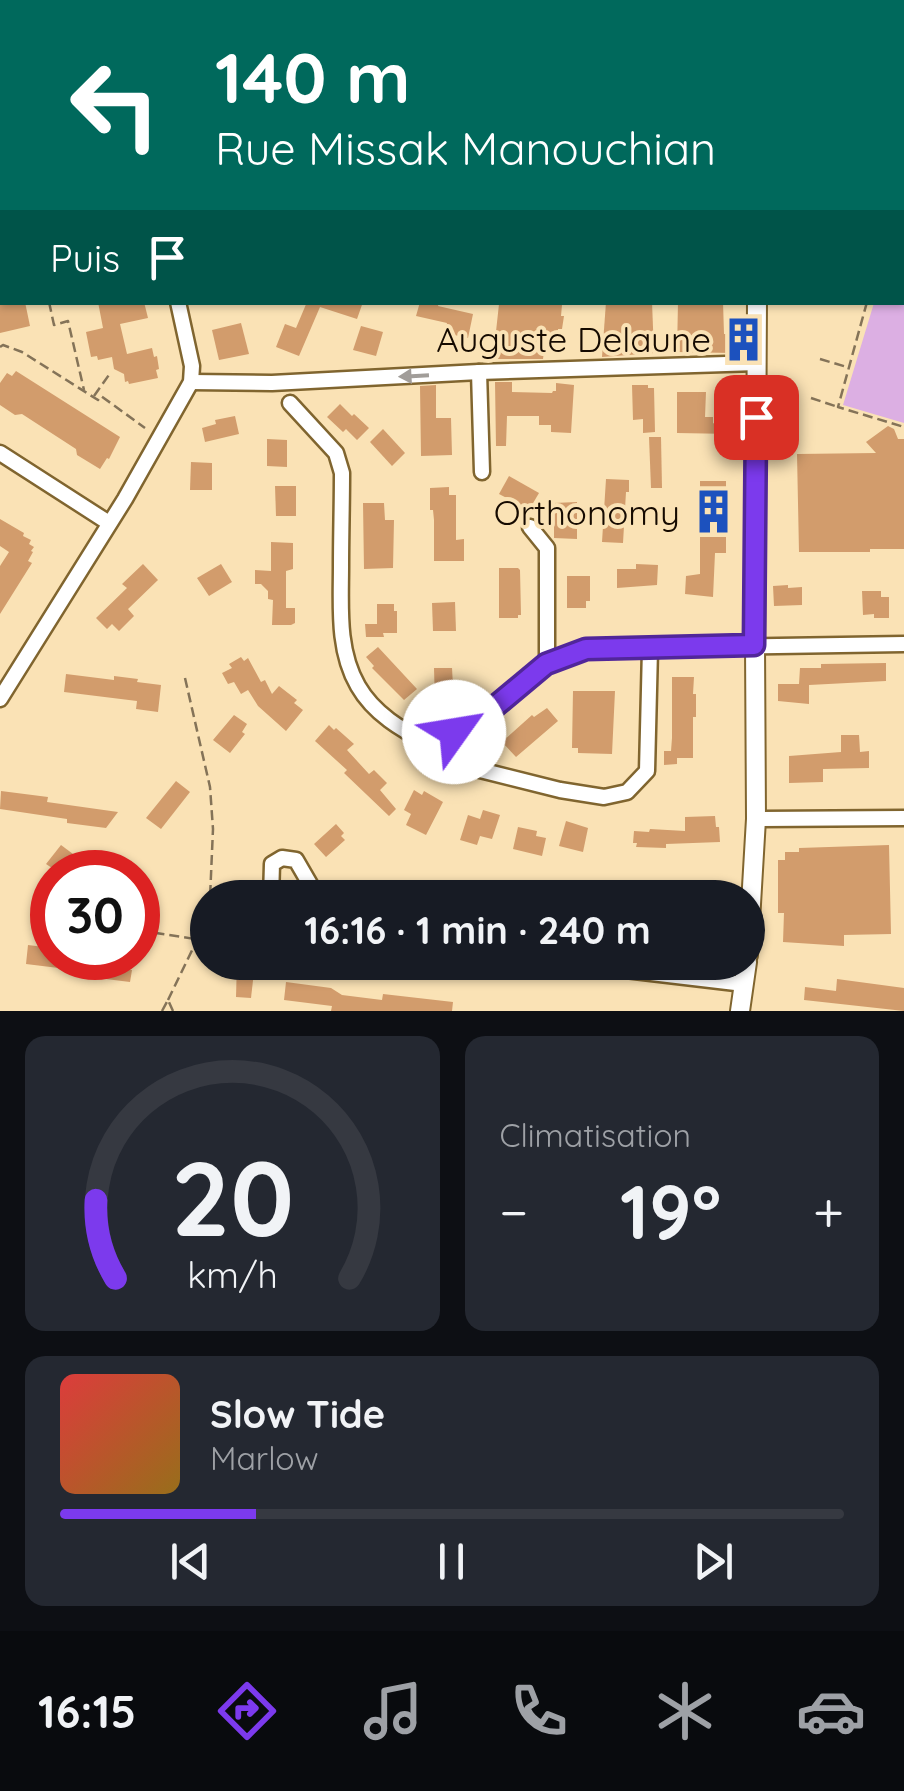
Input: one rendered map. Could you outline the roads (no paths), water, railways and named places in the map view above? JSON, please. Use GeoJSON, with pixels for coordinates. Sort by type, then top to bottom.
{"type":"FeatureCollection","features":[{"type":"Feature","properties":{"kind":"street"},"geometry":{"type":"LineString","coordinates":[[0,699],[109,524],[190,382],[192,366],[179,305]]}},
{"type":"Feature","properties":{"kind":"street"},"geometry":{"type":"LineString","coordinates":[[752,880],[756,820],[757,305]]}},
{"type":"Feature","properties":{"kind":"street"},"geometry":{"type":"LineString","coordinates":[[190,382],[272,383],[756,363]]}},
{"type":"Feature","properties":{"kind":"street"},"geometry":{"type":"LineString","coordinates":[[480,372],[482,472]]}},
{"type":"Feature","properties":{"kind":"street"},"geometry":{"type":"LineString","coordinates":[[290,403],[336,453],[342,473],[341,624],[347,660],[359,687],[396,727],[480,770],[604,797],[627,792],[647,771],[650,649]]}},
{"type":"Feature","properties":{"kind":"street"},"geometry":{"type":"LineString","coordinates":[[0,453],[109,524]]}},
{"type":"Feature","properties":{"kind":"street"},"geometry":{"type":"LineString","coordinates":[[530,527],[547,548],[546,664]]}},
{"type":"Feature","properties":{"kind":"street"},"geometry":{"type":"LineString","coordinates":[[429,744],[480,719],[546,664],[586,649],[904,644]]}},
{"type":"Feature","properties":{"kind":"street"},"geometry":{"type":"LineString","coordinates":[[756,820],[904,818]]}},
{"type":"Feature","properties":{"kind":"street"},"geometry":{"type":"LineString","coordinates":[[271,880],[272,864],[282,858],[296,860],[308,880]]}},
{"type":"Feature","properties":{"kind":"street"},"geometry":{"type":"LineString","coordinates":[[710,980],[744,984]]}},
{"type":"Feature","properties":{"kind":"street"},"geometry":{"type":"LineString","coordinates":[[740,1011],[744,980]]}},
{"type":"Feature","properties":{"kind":"place","name":"Auguste Delaune"},"geometry":{"type":"Point","coordinates":[744,339]}},
{"type":"Feature","properties":{"kind":"place","name":"Orthonomy"},"geometry":{"type":"Point","coordinates":[713,512]}}]}
